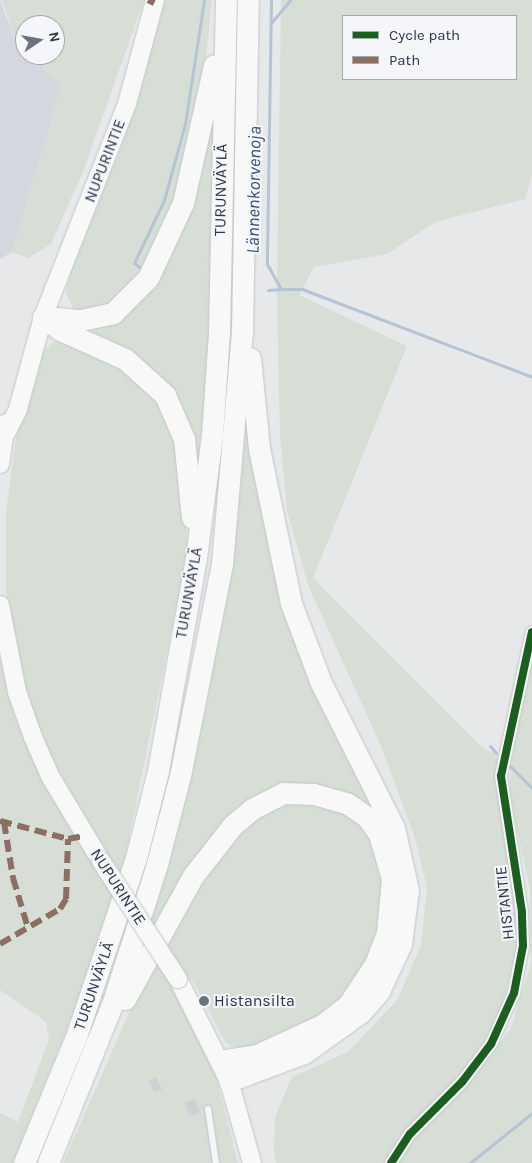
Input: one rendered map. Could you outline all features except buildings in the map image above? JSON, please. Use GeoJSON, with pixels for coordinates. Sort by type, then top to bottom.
{"type":"FeatureCollection","features":[{"type":"Feature","properties":{"kind":"highway","name":"TURUNVÄYLÄ"},"geometry":{"type":"LineString","coordinates":[[48,1163],[94,1054],[157,864],[204,666],[236,437],[243,308],[248,0]]}},
{"type":"Feature","properties":{"kind":"highway"},"geometry":{"type":"LineString","coordinates":[[43,317],[81,320],[113,313],[148,278],[182,203],[225,9]]}},
{"type":"Feature","properties":{"kind":"highway","name":"TURUNVÄYLÄ"},"geometry":{"type":"LineString","coordinates":[[24,1163],[76,1037],[136,858],[158,771],[196,558],[212,435],[219,333],[225,9]]}},
{"type":"Feature","properties":{"kind":"highway"},"geometry":{"type":"LineString","coordinates":[[229,1081],[304,1053],[361,1012],[379,991],[401,944],[408,890],[394,828],[322,683],[291,603],[259,448],[243,308]]}},
{"type":"Feature","properties":{"kind":"highway"},"geometry":{"type":"LineString","coordinates":[[43,317],[60,330],[125,360],[164,395],[176,413],[190,467],[196,558]]}},
{"type":"Feature","properties":{"kind":"highway"},"geometry":{"type":"LineString","coordinates":[[94,1054],[193,876],[233,825],[252,809],[284,794],[331,796],[367,817],[387,857],[392,904],[387,933],[375,964],[348,1005],[324,1024],[257,1054],[221,1061]]}},
{"type":"Feature","properties":{"kind":"main road","name":"NUPURINTIE"},"geometry":{"type":"LineString","coordinates":[[0,464],[3,433],[27,339],[43,317],[127,104],[154,0]]}},
{"type":"Feature","properties":{"kind":"main road","name":"NUPURINTIE"},"geometry":{"type":"LineString","coordinates":[[0,605],[18,692],[33,737],[50,776],[101,861],[178,979],[221,1061],[229,1081],[252,1163]]}},
{"type":"Feature","properties":{"kind":"street","name":"HISTANTIE"},"geometry":{"type":"LineString","coordinates":[[391,1163],[410,1134],[486,1052],[514,994],[523,946],[522,912],[502,776],[532,632]]}},
{"type":"Feature","properties":{"kind":"lane"},"geometry":{"type":"LineString","coordinates":[[208,1109],[216,1163]]}},
{"type":"Feature","properties":{"kind":"shaded area"},"geometry":{"type":"Polygon","coordinates":[[[0,0],[15,41],[15,65],[39,65],[62,85],[12,252],[0,259],[0,0]]]}},
{"type":"Feature","properties":{"kind":"shaded area"},"geometry":{"type":"Polygon","coordinates":[[[2,0],[144,0],[84,169],[51,244],[28,258],[12,252],[62,85],[39,65],[65,65],[65,15],[15,15],[15,40],[2,0]]]}},
{"type":"Feature","properties":{"kind":"shaded area"},"geometry":{"type":"Polygon","coordinates":[[[163,0],[212,0],[201,102],[163,238],[121,300],[91,313],[74,309],[66,294],[69,276],[127,131],[163,0]]]}},
{"type":"Feature","properties":{"kind":"shaded area"},"geometry":{"type":"Polygon","coordinates":[[[281,0],[532,0],[532,175],[525,199],[435,222],[387,254],[314,267],[299,295],[407,346],[313,578],[485,750],[498,754],[497,779],[516,904],[518,945],[498,1021],[460,1075],[400,1136],[384,1163],[276,1163],[274,1152],[275,1117],[292,1077],[348,1052],[398,999],[421,945],[427,887],[415,838],[381,746],[308,585],[287,510],[280,435],[277,295],[281,0]]]}},
{"type":"Feature","properties":{"kind":"shaded area"},"geometry":{"type":"Polygon","coordinates":[[[214,105],[210,341],[198,472],[177,402],[61,324],[137,300],[214,105]]]}},
{"type":"Feature","properties":{"kind":"shaded area"},"geometry":{"type":"Polygon","coordinates":[[[53,342],[67,342],[134,370],[171,417],[187,494],[187,554],[121,877],[48,753],[20,670],[6,592],[6,512],[17,431],[37,358],[53,342]]]}},
{"type":"Feature","properties":{"kind":"shaded area"},"geometry":{"type":"Polygon","coordinates":[[[248,399],[268,526],[386,821],[402,917],[315,1035],[396,920],[368,811],[267,796],[137,961],[167,865],[206,707],[237,525],[248,399]]]}},
{"type":"Feature","properties":{"kind":"shaded area"},"geometry":{"type":"Polygon","coordinates":[[[532,653],[532,1163],[398,1163],[409,1143],[467,1086],[511,1028],[531,963],[530,889],[509,795],[515,723],[532,653]]]}},
{"type":"Feature","properties":{"kind":"shaded area"},"geometry":{"type":"Polygon","coordinates":[[[0,657],[14,715],[53,794],[114,895],[82,992],[13,1163],[0,1163],[0,1113],[18,1122],[49,1039],[46,1022],[0,990],[0,657]]]}},
{"type":"Feature","properties":{"kind":"shaded area"},"geometry":{"type":"Polygon","coordinates":[[[312,797],[364,822],[389,902],[370,966],[334,1010],[241,1051],[225,1042],[196,986],[162,940],[195,881],[257,811],[312,797]]]}},
{"type":"Feature","properties":{"kind":"shaded area"},"geometry":{"type":"Polygon","coordinates":[[[154,956],[184,1001],[213,1064],[238,1163],[63,1163],[154,956]]]}},
{"type":"Feature","properties":{"kind":"waterway"},"geometry":{"type":"LineString","coordinates":[[144,270],[134,263],[164,200],[185,124],[204,0]]}},
{"type":"Feature","properties":{"kind":"waterway","name":"Lännenkorvenoja"},"geometry":{"type":"LineString","coordinates":[[271,0],[267,264],[281,289],[302,289],[532,377]]}},
{"type":"Feature","properties":{"kind":"waterway"},"geometry":{"type":"LineString","coordinates":[[271,23],[290,0]]}},
{"type":"Feature","properties":{"kind":"waterway"},"geometry":{"type":"LineString","coordinates":[[268,290],[281,289]]}},
{"type":"Feature","properties":{"kind":"waterway"},"geometry":{"type":"LineString","coordinates":[[490,746],[496,753]]}},
{"type":"Feature","properties":{"kind":"waterway"},"geometry":{"type":"LineString","coordinates":[[510,766],[532,788]]}},
{"type":"Feature","properties":{"kind":"waterway"},"geometry":{"type":"LineString","coordinates":[[470,1163],[532,1113]]}},
{"type":"Feature","properties":{"kind":"marked path"},"geometry":{"type":"LineString","coordinates":[[148,0],[154,3]]}},
{"type":"Feature","properties":{"kind":"marked path"},"geometry":{"type":"LineString","coordinates":[[0,821],[68,839],[84,836]]}},
{"type":"Feature","properties":{"kind":"marked path"},"geometry":{"type":"LineString","coordinates":[[4,822],[13,878],[28,928]]}},
{"type":"Feature","properties":{"kind":"marked path"},"geometry":{"type":"LineString","coordinates":[[0,944],[60,909],[66,899],[68,839]]}},
{"type":"Feature","properties":{"kind":"cycle path"},"geometry":{"type":"LineString","coordinates":[[391,1163],[410,1134],[462,1082],[491,1044],[514,993],[523,946],[522,912],[501,776],[532,632]]}},
{"type":"Feature","properties":{"kind":"place","name":"Histansilta"},"geometry":{"type":"Point","coordinates":[204,1001]}}]}
